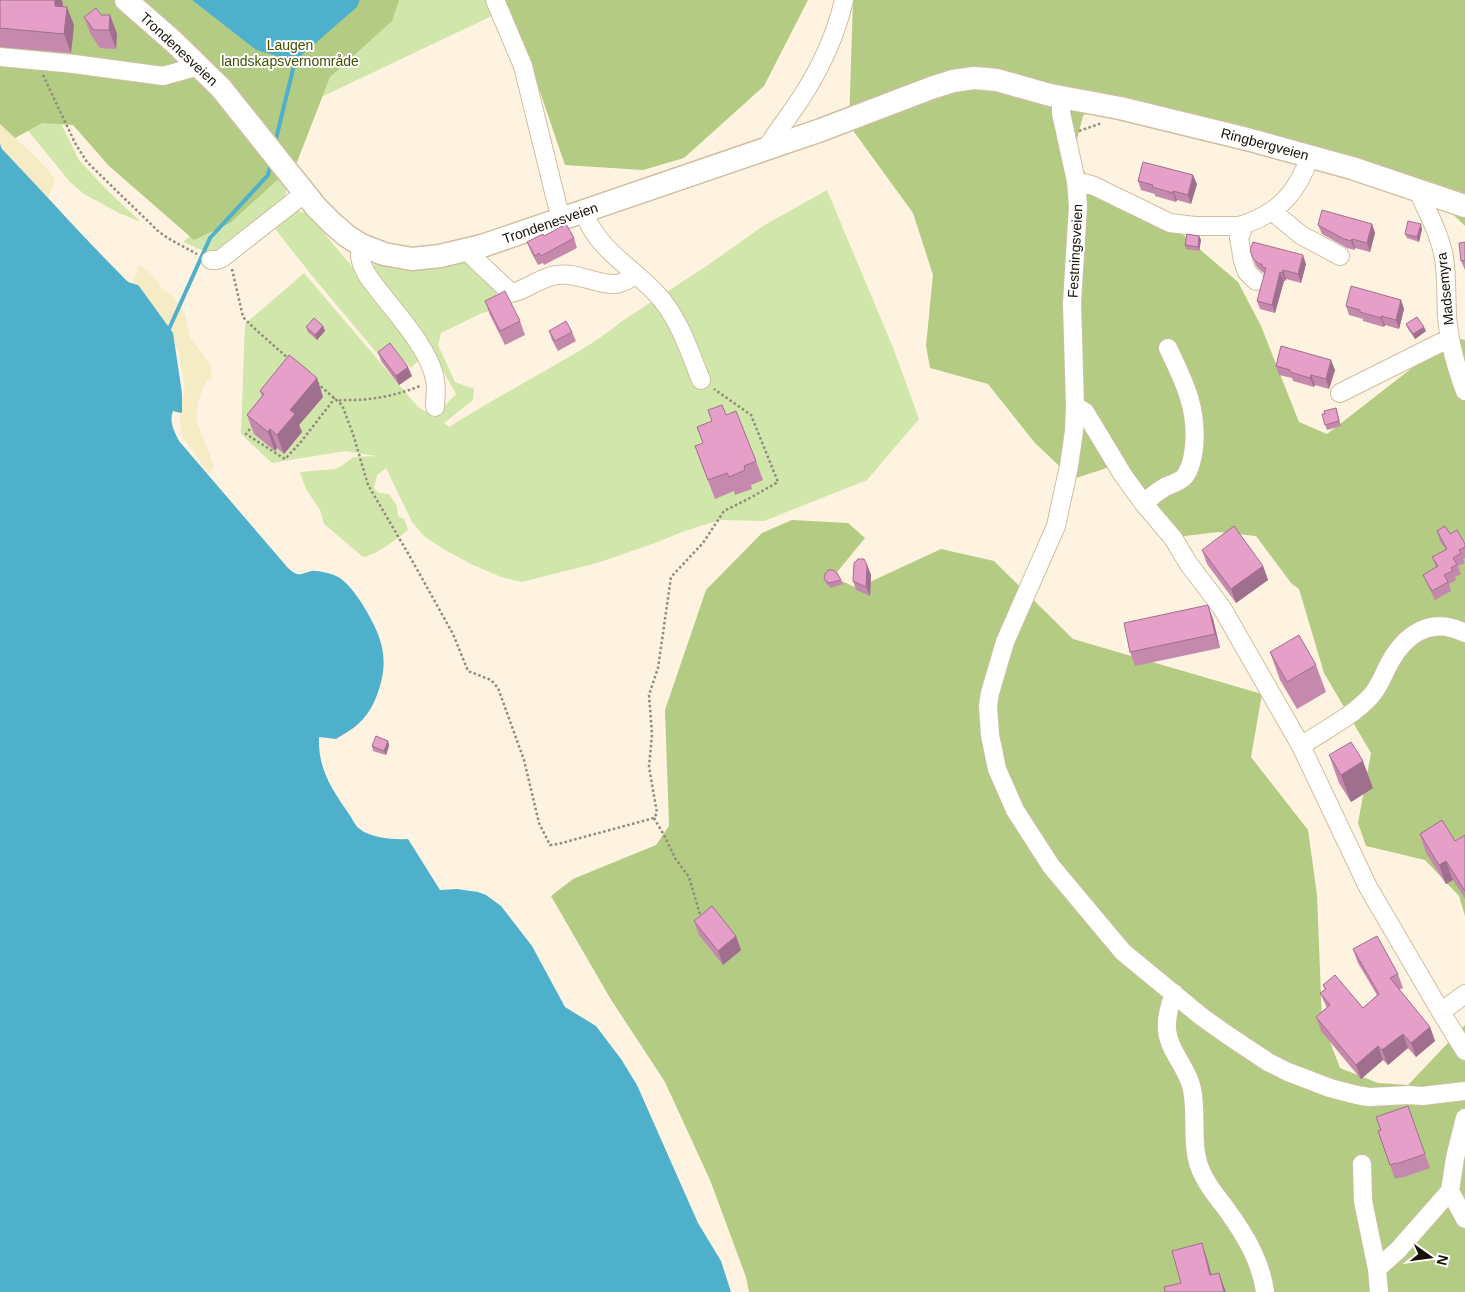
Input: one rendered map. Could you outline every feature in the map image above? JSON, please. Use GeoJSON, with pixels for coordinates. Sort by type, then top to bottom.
{"type":"FeatureCollection","features":[{"type":"Feature","properties":{"kind":"main road","name":"Trondenesveien"},"geometry":{"type":"LineString","coordinates":[[126,0],[200,66],[221,88],[305,193],[334,225],[361,245],[384,254],[412,259],[440,256],[467,250],[766,149],[952,81],[974,78],[997,80],[1061,97]]}},
{"type":"Feature","properties":{"kind":"main road","name":"Ringbergveien"},"geometry":{"type":"LineString","coordinates":[[1061,97],[1183,123],[1310,156],[1379,176],[1465,206]]}},
{"type":"Feature","properties":{"kind":"street"},"geometry":{"type":"LineString","coordinates":[[495,0],[523,66],[562,218]]}},
{"type":"Feature","properties":{"kind":"street"},"geometry":{"type":"LineString","coordinates":[[766,149],[808,87],[840,18],[844,0]]}},
{"type":"Feature","properties":{"kind":"street"},"geometry":{"type":"LineString","coordinates":[[0,57],[74,64],[163,76],[200,66]]}},
{"type":"Feature","properties":{"kind":"street","name":"Festningsveien"},"geometry":{"type":"LineString","coordinates":[[1061,97],[1061,113],[1076,181],[1078,206],[1072,303],[1074,431],[1069,466],[1056,526],[1005,642],[990,692],[988,706],[990,735],[997,769],[1015,810],[1051,866],[1123,952],[1202,1017],[1268,1062],[1330,1088],[1369,1097],[1465,1091]]}},
{"type":"Feature","properties":{"kind":"street"},"geometry":{"type":"LineString","coordinates":[[1076,181],[1094,186],[1170,223],[1195,226],[1238,226],[1256,220],[1283,203],[1297,185],[1305,171],[1310,156]]}},
{"type":"Feature","properties":{"kind":"street","name":"Madsemyra"},"geometry":{"type":"LineString","coordinates":[[1418,190],[1439,239],[1444,257],[1447,318],[1450,338],[1457,369],[1465,391]]}},
{"type":"Feature","properties":{"kind":"street"},"geometry":{"type":"LineString","coordinates":[[220,257],[305,193]]}},
{"type":"Feature","properties":{"kind":"street"},"geometry":{"type":"LineString","coordinates":[[584,210],[590,227],[596,236],[662,300],[676,320],[701,380]]}},
{"type":"Feature","properties":{"kind":"street"},"geometry":{"type":"LineString","coordinates":[[1272,211],[1301,235],[1340,256]]}},
{"type":"Feature","properties":{"kind":"street"},"geometry":{"type":"LineString","coordinates":[[1245,224],[1239,238],[1243,261],[1247,272],[1256,281]]}},
{"type":"Feature","properties":{"kind":"street"},"geometry":{"type":"LineString","coordinates":[[361,245],[360,257],[372,283],[422,349],[435,379],[435,407]]}},
{"type":"Feature","properties":{"kind":"street"},"geometry":{"type":"LineString","coordinates":[[467,250],[510,294],[546,277],[556,275],[572,274],[614,284],[636,275]]}},
{"type":"Feature","properties":{"kind":"street"},"geometry":{"type":"LineString","coordinates":[[1340,393],[1450,338]]}},
{"type":"Feature","properties":{"kind":"street"},"geometry":{"type":"LineString","coordinates":[[1144,504],[1150,497],[1184,477],[1194,452],[1196,435],[1194,413],[1184,380],[1168,348]]}},
{"type":"Feature","properties":{"kind":"street"},"geometry":{"type":"LineString","coordinates":[[1074,406],[1085,412],[1144,504],[1173,538],[1188,563],[1222,608],[1301,746],[1368,887],[1465,1051]]}},
{"type":"Feature","properties":{"kind":"street"},"geometry":{"type":"LineString","coordinates":[[1301,746],[1348,717],[1371,697],[1378,688],[1394,654],[1414,634],[1436,626],[1454,628],[1465,633]]}},
{"type":"Feature","properties":{"kind":"street"},"geometry":{"type":"LineString","coordinates":[[1174,993],[1167,1015],[1167,1032],[1174,1052],[1187,1074],[1192,1089],[1195,1145],[1199,1167],[1211,1189],[1250,1245],[1262,1273],[1265,1292]]}},
{"type":"Feature","properties":{"kind":"street"},"geometry":{"type":"LineString","coordinates":[[1441,1012],[1465,994]]}},
{"type":"Feature","properties":{"kind":"street"},"geometry":{"type":"LineString","coordinates":[[1377,1269],[1398,1250],[1450,1191],[1455,1158],[1465,1118]]}},
{"type":"Feature","properties":{"kind":"street"},"geometry":{"type":"LineString","coordinates":[[1362,1164],[1363,1201],[1377,1269],[1379,1292]]}},
{"type":"Feature","properties":{"kind":"street"},"geometry":{"type":"LineString","coordinates":[[1450,1191],[1465,1219]]}},
{"type":"Feature","properties":{"kind":"path"},"geometry":{"type":"LineString","coordinates":[[46,62],[44,78],[87,162],[159,232],[187,249],[220,257],[243,316],[255,330],[291,361]]}},
{"type":"Feature","properties":{"kind":"path"},"geometry":{"type":"LineString","coordinates":[[1066,135],[1103,122],[1112,116],[1114,107]]}},
{"type":"Feature","properties":{"kind":"path"},"geometry":{"type":"LineString","coordinates":[[312,379],[342,405],[368,485],[453,634],[468,671],[491,680],[498,688],[524,760],[539,824],[550,845],[654,818],[657,813],[649,767],[652,734],[649,695],[658,668],[671,577],[703,543],[724,511],[778,482],[751,415],[701,380]]}},
{"type":"Feature","properties":{"kind":"path"},"geometry":{"type":"LineString","coordinates":[[339,401],[390,396],[435,379]]}},
{"type":"Feature","properties":{"kind":"path"},"geometry":{"type":"LineString","coordinates":[[256,420],[246,434],[285,459],[300,443],[334,398]]}},
{"type":"Feature","properties":{"kind":"path"},"geometry":{"type":"LineString","coordinates":[[654,818],[675,858],[689,877],[701,919]]}},
{"type":"Feature","properties":{"kind":"green space"},"geometry":{"type":"Polygon","coordinates":[[[0,0],[192,0],[256,50],[357,7],[360,0],[399,0],[392,21],[330,77],[297,162],[230,223],[194,240],[109,166],[73,125],[42,123],[1,146],[0,0]]]}},
{"type":"Feature","properties":{"kind":"green space","name":"Laugen landskapsvernområde"},"geometry":{"type":"Polygon","coordinates":[[[152,0],[490,0],[496,14],[277,118],[152,0]]]}},
{"type":"Feature","properties":{"kind":"green space"},"geometry":{"type":"Polygon","coordinates":[[[502,0],[808,0],[764,86],[684,158],[643,170],[565,165],[536,80],[502,0]]]}},
{"type":"Feature","properties":{"kind":"green space"},"geometry":{"type":"Polygon","coordinates":[[[853,0],[1465,0],[1465,226],[1415,177],[1102,101],[1083,116],[1073,155],[1100,194],[1182,234],[1238,282],[1261,326],[1299,422],[1327,434],[1452,337],[1465,340],[1465,916],[1459,896],[1425,860],[1366,846],[1358,823],[1371,753],[1324,673],[1299,589],[1291,583],[1256,536],[1219,532],[1176,537],[1119,464],[1073,479],[1035,443],[988,384],[930,368],[926,346],[933,275],[913,213],[849,125],[853,0]]]}},
{"type":"Feature","properties":{"kind":"green space"},"geometry":{"type":"Polygon","coordinates":[[[47,95],[79,160],[141,222],[119,213],[84,194],[70,182],[29,132],[8,115],[47,95]]]}},
{"type":"Feature","properties":{"kind":"green space"},"geometry":{"type":"Polygon","coordinates":[[[274,168],[286,186],[284,200],[213,255],[183,242],[274,168]]]}},
{"type":"Feature","properties":{"kind":"green space"},"geometry":{"type":"Polygon","coordinates":[[[827,190],[894,350],[919,419],[867,480],[764,521],[720,520],[597,563],[522,582],[501,577],[473,565],[425,537],[412,522],[386,468],[377,475],[374,488],[379,493],[389,494],[397,506],[398,516],[404,519],[408,530],[380,550],[363,557],[324,524],[320,510],[306,489],[300,472],[335,469],[353,457],[377,456],[345,451],[272,463],[241,434],[245,324],[304,273],[418,407],[434,417],[456,394],[430,348],[411,368],[394,350],[381,358],[276,230],[278,224],[297,210],[309,215],[359,275],[377,263],[393,267],[460,261],[467,262],[497,292],[491,311],[482,313],[441,333],[438,345],[455,382],[474,389],[473,400],[444,423],[449,427],[585,347],[763,226],[827,190]]]}},
{"type":"Feature","properties":{"kind":"green space"},"geometry":{"type":"Polygon","coordinates":[[[792,520],[848,523],[865,538],[833,577],[857,588],[941,549],[994,561],[1073,639],[1262,694],[1251,757],[1308,830],[1317,895],[1322,1021],[1340,1068],[1378,1083],[1408,1085],[1465,1025],[1465,1292],[749,1292],[746,1277],[710,1180],[665,1082],[610,998],[551,896],[573,879],[656,845],[669,826],[665,710],[706,590],[762,533],[792,520]]]}},
{"type":"Feature","properties":{"kind":"sand"},"geometry":{"type":"Polygon","coordinates":[[[0,124],[40,161],[55,179],[48,199],[0,151],[0,124]]]}},
{"type":"Feature","properties":{"kind":"sand"},"geometry":{"type":"Polygon","coordinates":[[[139,264],[172,296],[185,314],[190,337],[210,364],[212,379],[206,381],[198,402],[196,419],[214,467],[209,474],[183,437],[179,415],[185,388],[178,349],[157,311],[132,287],[139,264]]]}},
{"type":"Feature","properties":{"kind":"water"},"geometry":{"type":"Polygon","coordinates":[[[192,0],[360,0],[357,7],[295,61],[256,50],[192,0]]]}},
{"type":"Feature","properties":{"kind":"water"},"geometry":{"type":"Polygon","coordinates":[[[0,144],[2,149],[111,265],[127,281],[139,286],[173,333],[182,393],[182,412],[173,411],[172,422],[179,441],[288,568],[297,574],[317,571],[342,579],[358,597],[373,623],[381,643],[384,662],[381,683],[374,703],[361,721],[336,739],[319,737],[323,769],[337,796],[357,826],[364,832],[383,838],[408,839],[440,890],[457,889],[478,892],[486,895],[501,906],[532,946],[565,1007],[596,1026],[621,1059],[637,1085],[698,1223],[721,1261],[731,1292],[0,1292],[0,144]]]}},
{"type":"Feature","properties":{"kind":"building"},"geometry":{"type":"Polygon","coordinates":[[[0,0],[55,0],[55,6],[67,7],[64,34],[0,28],[0,0]]]}},
{"type":"Feature","properties":{"kind":"building"},"geometry":{"type":"Polygon","coordinates":[[[96,8],[101,15],[110,15],[109,30],[94,30],[84,17],[96,8]]]}},
{"type":"Feature","properties":{"kind":"building"},"geometry":{"type":"Polygon","coordinates":[[[1143,162],[1193,175],[1188,195],[1173,191],[1173,193],[1138,181],[1143,162]]]}},
{"type":"Feature","properties":{"kind":"building"},"geometry":{"type":"Polygon","coordinates":[[[1322,210],[1372,224],[1367,243],[1344,239],[1318,225],[1322,210]]]}},
{"type":"Feature","properties":{"kind":"building"},"geometry":{"type":"Polygon","coordinates":[[[1408,221],[1421,224],[1417,237],[1405,234],[1408,221]]]}},
{"type":"Feature","properties":{"kind":"building"},"geometry":{"type":"Polygon","coordinates":[[[566,224],[574,238],[541,256],[539,253],[535,256],[527,242],[543,234],[544,236],[566,224]]]}},
{"type":"Feature","properties":{"kind":"building"},"geometry":{"type":"Polygon","coordinates":[[[1187,234],[1199,236],[1198,247],[1185,245],[1187,234]]]}},
{"type":"Feature","properties":{"kind":"building"},"geometry":{"type":"Polygon","coordinates":[[[1253,242],[1303,255],[1298,274],[1283,270],[1282,273],[1280,272],[1272,305],[1257,301],[1266,268],[1262,267],[1262,264],[1259,264],[1253,258],[1250,250],[1253,242]]]}},
{"type":"Feature","properties":{"kind":"building"},"geometry":{"type":"Polygon","coordinates":[[[1465,242],[1465,260],[1461,261],[1459,243],[1465,242]]]}},
{"type":"Feature","properties":{"kind":"building"},"geometry":{"type":"Polygon","coordinates":[[[1351,286],[1401,300],[1396,320],[1381,316],[1381,318],[1346,306],[1351,286]]]}},
{"type":"Feature","properties":{"kind":"building"},"geometry":{"type":"Polygon","coordinates":[[[505,291],[520,321],[500,331],[485,301],[505,291]]]}},
{"type":"Feature","properties":{"kind":"building"},"geometry":{"type":"Polygon","coordinates":[[[1417,317],[1424,327],[1413,334],[1406,324],[1417,317]]]}},
{"type":"Feature","properties":{"kind":"building"},"geometry":{"type":"Polygon","coordinates":[[[314,318],[323,326],[315,335],[306,327],[314,318]]]}},
{"type":"Feature","properties":{"kind":"building"},"geometry":{"type":"Polygon","coordinates":[[[566,321],[572,332],[555,341],[549,331],[566,321]]]}},
{"type":"Feature","properties":{"kind":"building"},"geometry":{"type":"Polygon","coordinates":[[[390,343],[408,367],[396,376],[378,352],[390,343]]]}},
{"type":"Feature","properties":{"kind":"building"},"geometry":{"type":"Polygon","coordinates":[[[1281,346],[1331,360],[1326,379],[1311,375],[1310,378],[1276,366],[1281,346]]]}},
{"type":"Feature","properties":{"kind":"building"},"geometry":{"type":"Polygon","coordinates":[[[289,355],[317,378],[290,410],[295,414],[277,435],[270,429],[268,432],[247,415],[264,394],[260,391],[289,355]]]}},
{"type":"Feature","properties":{"kind":"building"},"geometry":{"type":"Polygon","coordinates":[[[722,405],[726,415],[736,411],[756,461],[744,466],[745,470],[729,477],[727,473],[708,480],[695,446],[703,443],[697,427],[712,421],[708,410],[722,405]]]}},
{"type":"Feature","properties":{"kind":"building"},"geometry":{"type":"Polygon","coordinates":[[[1336,408],[1339,421],[1325,425],[1322,414],[1325,414],[1324,411],[1336,408]]]}},
{"type":"Feature","properties":{"kind":"building"},"geometry":{"type":"Polygon","coordinates":[[[1234,526],[1263,566],[1231,589],[1202,550],[1234,526]]]}},
{"type":"Feature","properties":{"kind":"building"},"geometry":{"type":"Polygon","coordinates":[[[1445,526],[1450,534],[1457,530],[1465,547],[1459,550],[1461,553],[1453,558],[1457,564],[1451,568],[1453,571],[1444,575],[1448,582],[1432,591],[1423,575],[1438,566],[1432,557],[1447,549],[1437,531],[1445,526]]]}},
{"type":"Feature","properties":{"kind":"building"},"geometry":{"type":"Polygon","coordinates":[[[858,559],[864,559],[867,565],[866,587],[853,581],[854,563],[858,559]]]}},
{"type":"Feature","properties":{"kind":"building"},"geometry":{"type":"Polygon","coordinates":[[[828,570],[833,570],[837,573],[841,580],[829,583],[824,579],[828,570]]]}},
{"type":"Feature","properties":{"kind":"building"},"geometry":{"type":"Polygon","coordinates":[[[1208,605],[1215,634],[1130,652],[1124,623],[1208,605]]]}},
{"type":"Feature","properties":{"kind":"building"},"geometry":{"type":"Polygon","coordinates":[[[1299,635],[1316,665],[1287,682],[1270,652],[1299,635]]]}},
{"type":"Feature","properties":{"kind":"building"},"geometry":{"type":"Polygon","coordinates":[[[376,736],[388,741],[384,751],[372,746],[376,736]]]}},
{"type":"Feature","properties":{"kind":"building"},"geometry":{"type":"Polygon","coordinates":[[[1351,742],[1363,761],[1341,775],[1329,755],[1351,742]]]}},
{"type":"Feature","properties":{"kind":"building"},"geometry":{"type":"Polygon","coordinates":[[[1442,820],[1455,841],[1465,835],[1465,891],[1446,861],[1439,865],[1420,834],[1442,820]]]}},
{"type":"Feature","properties":{"kind":"building"},"geometry":{"type":"Polygon","coordinates":[[[712,906],[736,936],[718,951],[694,921],[712,906]]]}},
{"type":"Feature","properties":{"kind":"building"},"geometry":{"type":"Polygon","coordinates":[[[1377,936],[1398,974],[1390,978],[1430,1027],[1411,1043],[1403,1034],[1382,1050],[1378,1046],[1356,1065],[1316,1017],[1330,1005],[1320,993],[1326,989],[1323,985],[1335,975],[1363,1008],[1379,994],[1353,949],[1377,936]]]}},
{"type":"Feature","properties":{"kind":"building"},"geometry":{"type":"Polygon","coordinates":[[[1408,1106],[1425,1154],[1390,1165],[1378,1131],[1381,1130],[1376,1117],[1408,1106]]]}},
{"type":"Feature","properties":{"kind":"building"},"geometry":{"type":"Polygon","coordinates":[[[1202,1243],[1210,1275],[1219,1273],[1224,1292],[1165,1292],[1164,1287],[1181,1283],[1172,1251],[1202,1243]]]}},
{"type":"Feature","properties":{"kind":"waterway"},"geometry":{"type":"LineString","coordinates":[[275,143],[295,61]]}},
{"type":"Feature","properties":{"kind":"waterway"},"geometry":{"type":"LineString","coordinates":[[169,329],[210,238],[268,175],[271,162]]}}]}
